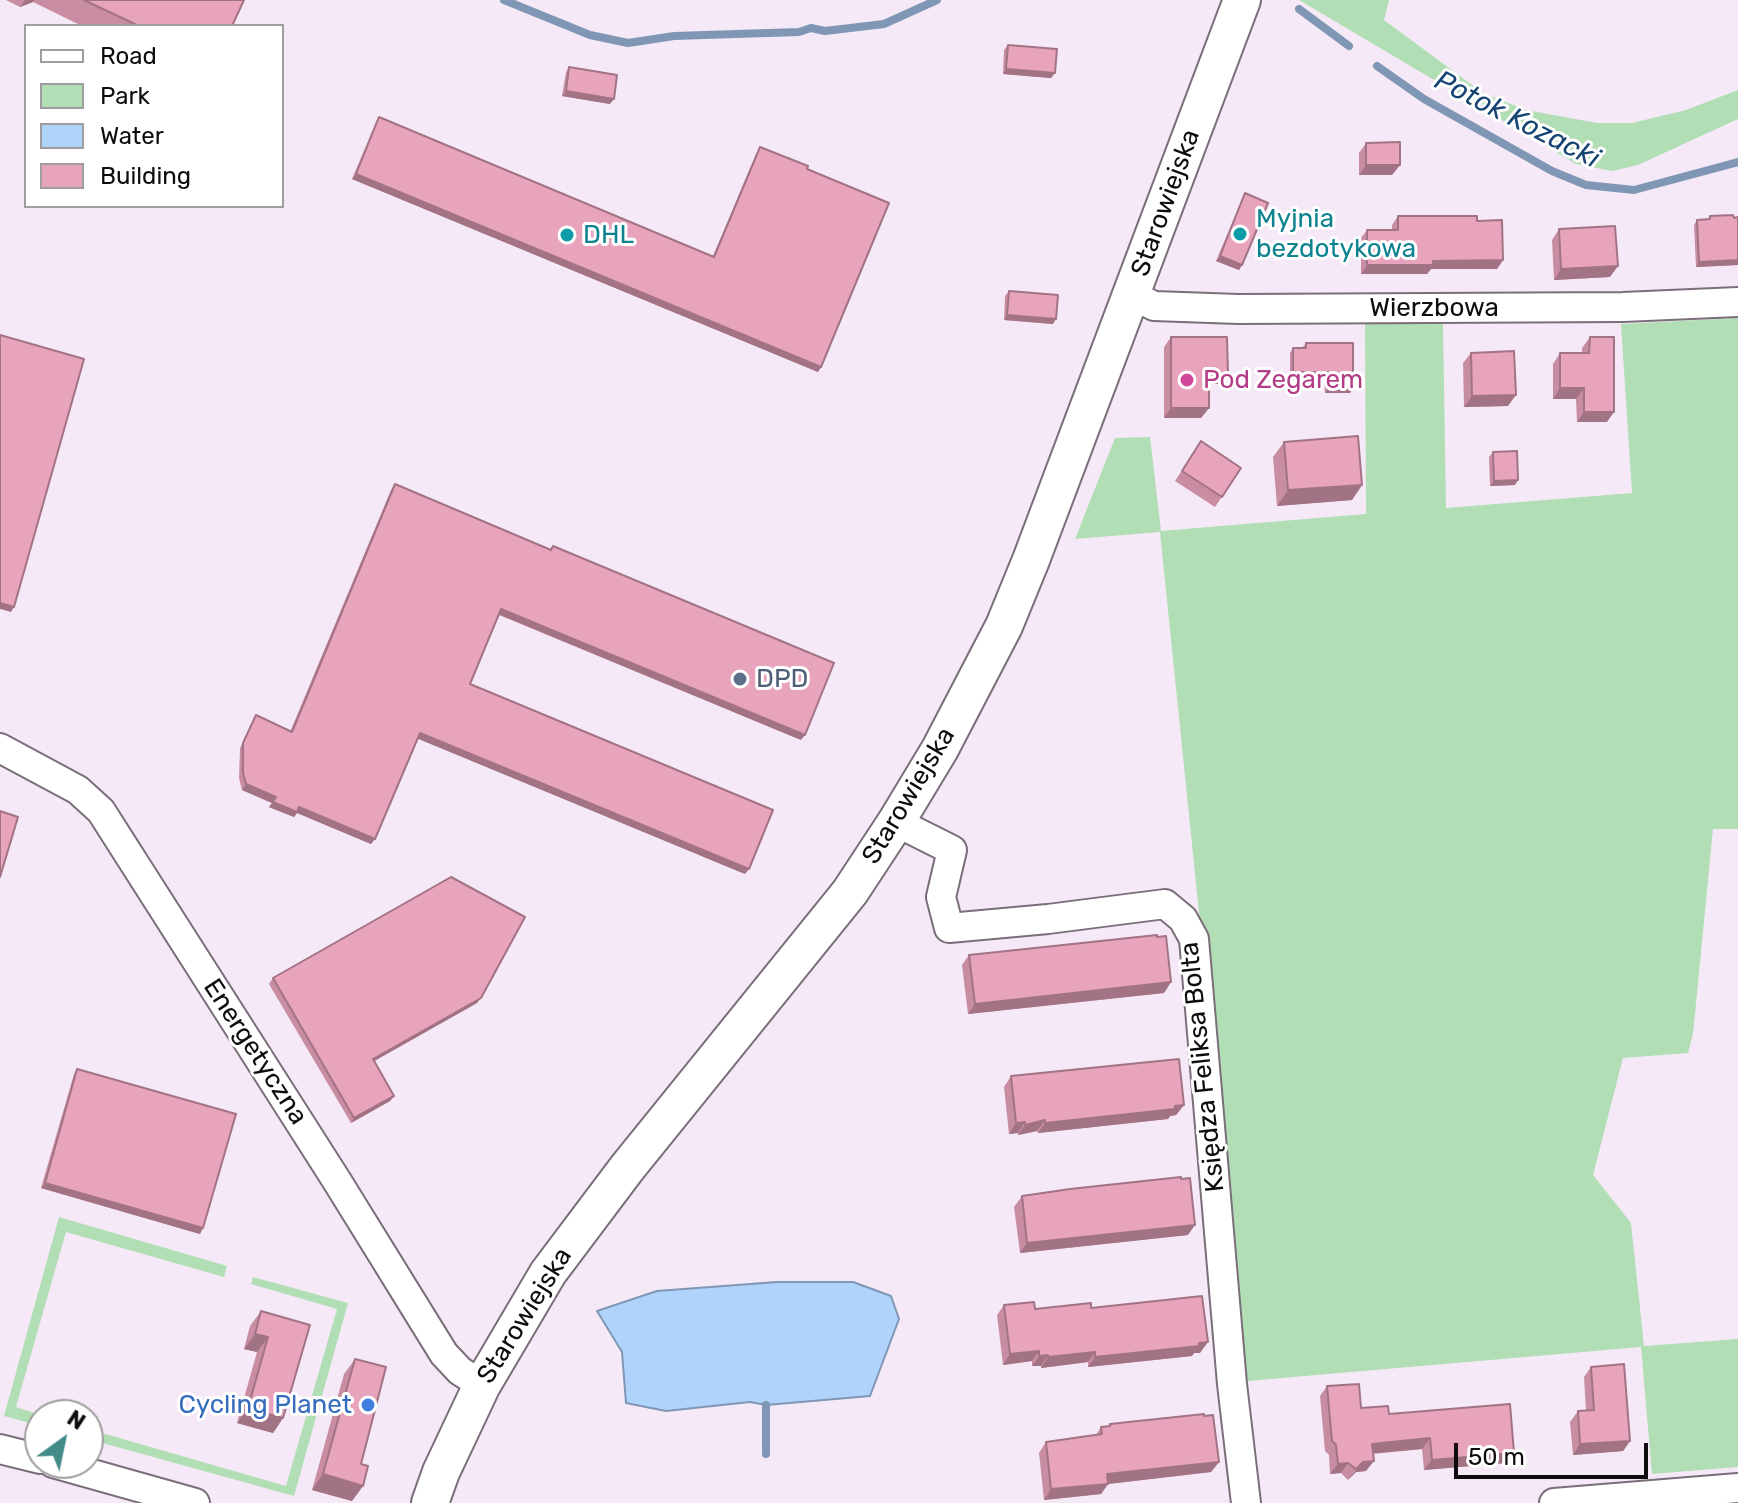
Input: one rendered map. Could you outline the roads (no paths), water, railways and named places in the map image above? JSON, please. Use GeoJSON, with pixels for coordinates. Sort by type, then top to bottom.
{"type":"FeatureCollection","features":[{"type":"Feature","properties":{"kind":"street","name":"Starowiejska"},"geometry":{"type":"LineString","coordinates":[[430,1503],[441,1472],[482,1385],[523,1311],[573,1238],[850,892],[940,749],[1004,626],[1241,3]]}},
{"type":"Feature","properties":{"kind":"street","name":"Wierzbowa"},"geometry":{"type":"LineString","coordinates":[[1132,295],[1154,306],[1238,309],[1623,307],[1738,302]]}},
{"type":"Feature","properties":{"kind":"street","name":"Energetyczna"},"geometry":{"type":"LineString","coordinates":[[0,748],[78,790],[101,811],[444,1354],[460,1371],[482,1385]]}},
{"type":"Feature","properties":{"kind":"street","name":"Księdza Feliksa Bolta"},"geometry":{"type":"LineString","coordinates":[[896,822],[952,850],[941,897],[949,928],[1165,904],[1183,919],[1194,939],[1232,1384],[1246,1503]]}},
{"type":"Feature","properties":{"kind":"street"},"geometry":{"type":"LineString","coordinates":[[0,1449],[24,1455]]}},
{"type":"Feature","properties":{"kind":"street"},"geometry":{"type":"LineString","coordinates":[[104,1477],[195,1503]]}},
{"type":"Feature","properties":{"kind":"street"},"geometry":{"type":"LineString","coordinates":[[1554,1503],[1738,1488]]}},
{"type":"Feature","properties":{"kind":"water"},"geometry":{"type":"Polygon","coordinates":[[[777,1282],[853,1282],[891,1296],[899,1319],[870,1396],[766,1405],[750,1402],[666,1411],[626,1403],[622,1352],[597,1311],[657,1291],[777,1282]]]}},
{"type":"Feature","properties":{"kind":"waterway","name":"Potok Kozacki"},"geometry":{"type":"LineString","coordinates":[[504,0],[590,35],[628,43],[674,36],[799,32],[811,28],[825,31],[884,24],[937,0]]}},
{"type":"Feature","properties":{"kind":"waterway","name":"Potok Kozacki"},"geometry":{"type":"LineString","coordinates":[[1299,9],[1349,46]]}},
{"type":"Feature","properties":{"kind":"waterway","name":"Potok Kozacki"},"geometry":{"type":"LineString","coordinates":[[1377,66],[1424,99],[1552,171],[1586,185],[1634,190],[1738,162]]}},
{"type":"Feature","properties":{"kind":"waterway"},"geometry":{"type":"LineString","coordinates":[[766,1405],[766,1454]]}},
{"type":"Feature","properties":{"kind":"place","name":"Myjnia bezdotykowa"},"geometry":{"type":"Point","coordinates":[1240,234]}},
{"type":"Feature","properties":{"kind":"place","name":"DHL"},"geometry":{"type":"Point","coordinates":[567,235]}},
{"type":"Feature","properties":{"kind":"place","name":"Pod Zegarem"},"geometry":{"type":"Point","coordinates":[1187,380]}},
{"type":"Feature","properties":{"kind":"place","name":"DPD"},"geometry":{"type":"Point","coordinates":[740,679]}},
{"type":"Feature","properties":{"kind":"place","name":"Cycling Planet"},"geometry":{"type":"Point","coordinates":[368,1405]}}]}
